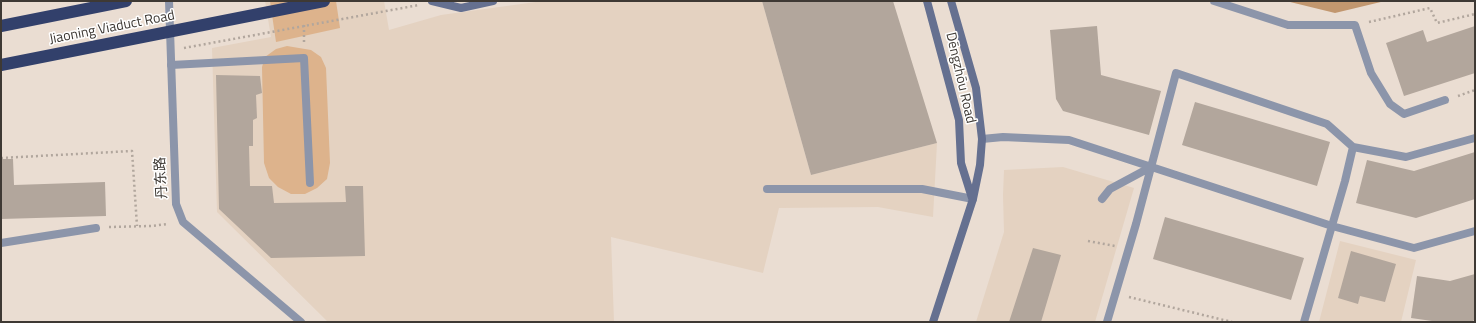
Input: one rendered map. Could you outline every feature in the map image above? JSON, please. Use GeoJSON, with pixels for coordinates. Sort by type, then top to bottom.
{"type":"FeatureCollection","features":[{"type":"Feature","properties":{"kind":"highway","name":"Jiaoning Viaduct Road"},"geometry":{"type":"LineString","coordinates":[[1,26],[126,1]]}},
{"type":"Feature","properties":{"kind":"highway","name":"Jiaoning Viaduct Road"},"geometry":{"type":"LineString","coordinates":[[1,65],[324,1]]}},
{"type":"Feature","properties":{"kind":"main road"},"geometry":{"type":"LineString","coordinates":[[432,1],[461,8],[493,1]]}},
{"type":"Feature","properties":{"kind":"main road","name":"Dēngzhōu Road"},"geometry":{"type":"LineString","coordinates":[[927,1],[959,120],[961,163],[972,199]]}},
{"type":"Feature","properties":{"kind":"main road"},"geometry":{"type":"LineString","coordinates":[[933,322],[972,199],[980,165],[982,139],[976,88],[951,1]]}},
{"type":"Feature","properties":{"kind":"street","name":"丹东路"},"geometry":{"type":"LineString","coordinates":[[168,1],[176,204],[183,222],[302,322]]}},
{"type":"Feature","properties":{"kind":"street"},"geometry":{"type":"LineString","coordinates":[[1214,1],[1288,25],[1354,25],[1371,73],[1390,104],[1404,114],[1445,100]]}},
{"type":"Feature","properties":{"kind":"street"},"geometry":{"type":"LineString","coordinates":[[171,65],[304,58],[310,183]]}},
{"type":"Feature","properties":{"kind":"street"},"geometry":{"type":"LineString","coordinates":[[1107,322],[1129,248],[1176,73],[1327,124],[1353,147],[1406,157],[1475,138]]}},
{"type":"Feature","properties":{"kind":"street"},"geometry":{"type":"LineString","coordinates":[[982,139],[1003,137],[1069,140],[1332,226],[1414,248],[1475,231]]}},
{"type":"Feature","properties":{"kind":"street"},"geometry":{"type":"LineString","coordinates":[[1304,322],[1353,147]]}},
{"type":"Feature","properties":{"kind":"street"},"geometry":{"type":"LineString","coordinates":[[1102,199],[1110,189],[1151,167]]}},
{"type":"Feature","properties":{"kind":"street"},"geometry":{"type":"LineString","coordinates":[[767,189],[922,189],[972,199]]}},
{"type":"Feature","properties":{"kind":"street"},"geometry":{"type":"LineString","coordinates":[[1,243],[96,228]]}},
{"type":"Feature","properties":{"kind":"path"},"geometry":{"type":"LineString","coordinates":[[181,48],[423,4]]}},
{"type":"Feature","properties":{"kind":"path"},"geometry":{"type":"LineString","coordinates":[[1354,25],[1430,8],[1437,22],[1475,14]]}},
{"type":"Feature","properties":{"kind":"path"},"geometry":{"type":"LineString","coordinates":[[304,22],[304,58]]}},
{"type":"Feature","properties":{"kind":"path"},"geometry":{"type":"LineString","coordinates":[[1,158],[132,151],[137,226]]}},
{"type":"Feature","properties":{"kind":"path"},"geometry":{"type":"LineString","coordinates":[[96,228],[171,224]]}},
{"type":"Feature","properties":{"kind":"path"},"geometry":{"type":"LineString","coordinates":[[1088,241],[1129,248]]}},
{"type":"Feature","properties":{"kind":"path"},"geometry":{"type":"LineString","coordinates":[[1141,300],[1232,322]]}},
{"type":"Feature","properties":{"kind":"shaded area"},"geometry":{"type":"Polygon","coordinates":[[[265,1],[384,1],[389,30],[441,15],[543,1],[762,1],[811,175],[937,143],[933,217],[878,207],[779,208],[763,273],[611,237],[614,322],[328,322],[217,212],[212,48],[271,37],[265,1]]]}},
{"type":"Feature","properties":{"kind":"shaded area"},"geometry":{"type":"Polygon","coordinates":[[[270,1],[336,1],[340,28],[276,42],[270,1]]]}},
{"type":"Feature","properties":{"kind":"shaded area"},"geometry":{"type":"Polygon","coordinates":[[[1286,1],[1385,1],[1335,13],[1286,1]]]}},
{"type":"Feature","properties":{"kind":"shaded area"},"geometry":{"type":"Polygon","coordinates":[[[287,46],[311,50],[321,57],[326,68],[330,163],[327,179],[317,188],[305,194],[291,194],[278,187],[269,178],[264,163],[262,67],[265,57],[276,49],[287,46]]]}},
{"type":"Feature","properties":{"kind":"shaded area"},"geometry":{"type":"Polygon","coordinates":[[[1063,167],[1134,188],[1095,322],[976,322],[1004,232],[1004,170],[1063,167]]]}},
{"type":"Feature","properties":{"kind":"shaded area"},"geometry":{"type":"Polygon","coordinates":[[[1340,241],[1416,260],[1401,322],[1319,322],[1340,241]]]}},
{"type":"Feature","properties":{"kind":"building"},"geometry":{"type":"Polygon","coordinates":[[[762,1],[893,1],[937,143],[811,175],[762,1]]]}},
{"type":"Feature","properties":{"kind":"building"},"geometry":{"type":"Polygon","coordinates":[[[1097,26],[1101,75],[1161,91],[1149,135],[1063,111],[1056,99],[1050,30],[1097,26]]]}},
{"type":"Feature","properties":{"kind":"building"},"geometry":{"type":"Polygon","coordinates":[[[1475,26],[1475,73],[1404,96],[1386,43],[1423,30],[1427,42],[1475,26]]]}},
{"type":"Feature","properties":{"kind":"building"},"geometry":{"type":"Polygon","coordinates":[[[216,75],[260,76],[262,93],[256,95],[257,118],[253,120],[253,146],[249,146],[250,186],[272,186],[274,203],[346,202],[345,186],[363,186],[365,256],[271,258],[219,209],[216,75]]]}},
{"type":"Feature","properties":{"kind":"building"},"geometry":{"type":"Polygon","coordinates":[[[1195,102],[1330,142],[1317,186],[1182,145],[1195,102]]]}},
{"type":"Feature","properties":{"kind":"building"},"geometry":{"type":"Polygon","coordinates":[[[1475,152],[1475,199],[1416,218],[1356,203],[1367,160],[1414,171],[1475,152]]]}},
{"type":"Feature","properties":{"kind":"building"},"geometry":{"type":"Polygon","coordinates":[[[1,159],[13,159],[14,185],[105,182],[106,216],[1,219],[1,159]]]}},
{"type":"Feature","properties":{"kind":"building"},"geometry":{"type":"Polygon","coordinates":[[[1165,217],[1304,258],[1291,300],[1153,259],[1165,217]]]}},
{"type":"Feature","properties":{"kind":"building"},"geometry":{"type":"Polygon","coordinates":[[[1033,248],[1061,255],[1041,322],[1009,322],[1033,248]]]}},
{"type":"Feature","properties":{"kind":"building"},"geometry":{"type":"Polygon","coordinates":[[[1351,251],[1396,264],[1385,302],[1360,296],[1358,304],[1338,298],[1351,251]]]}},
{"type":"Feature","properties":{"kind":"building"},"geometry":{"type":"Polygon","coordinates":[[[1475,274],[1475,320],[1470,322],[1439,322],[1411,318],[1417,276],[1450,281],[1475,274]]]}}]}
